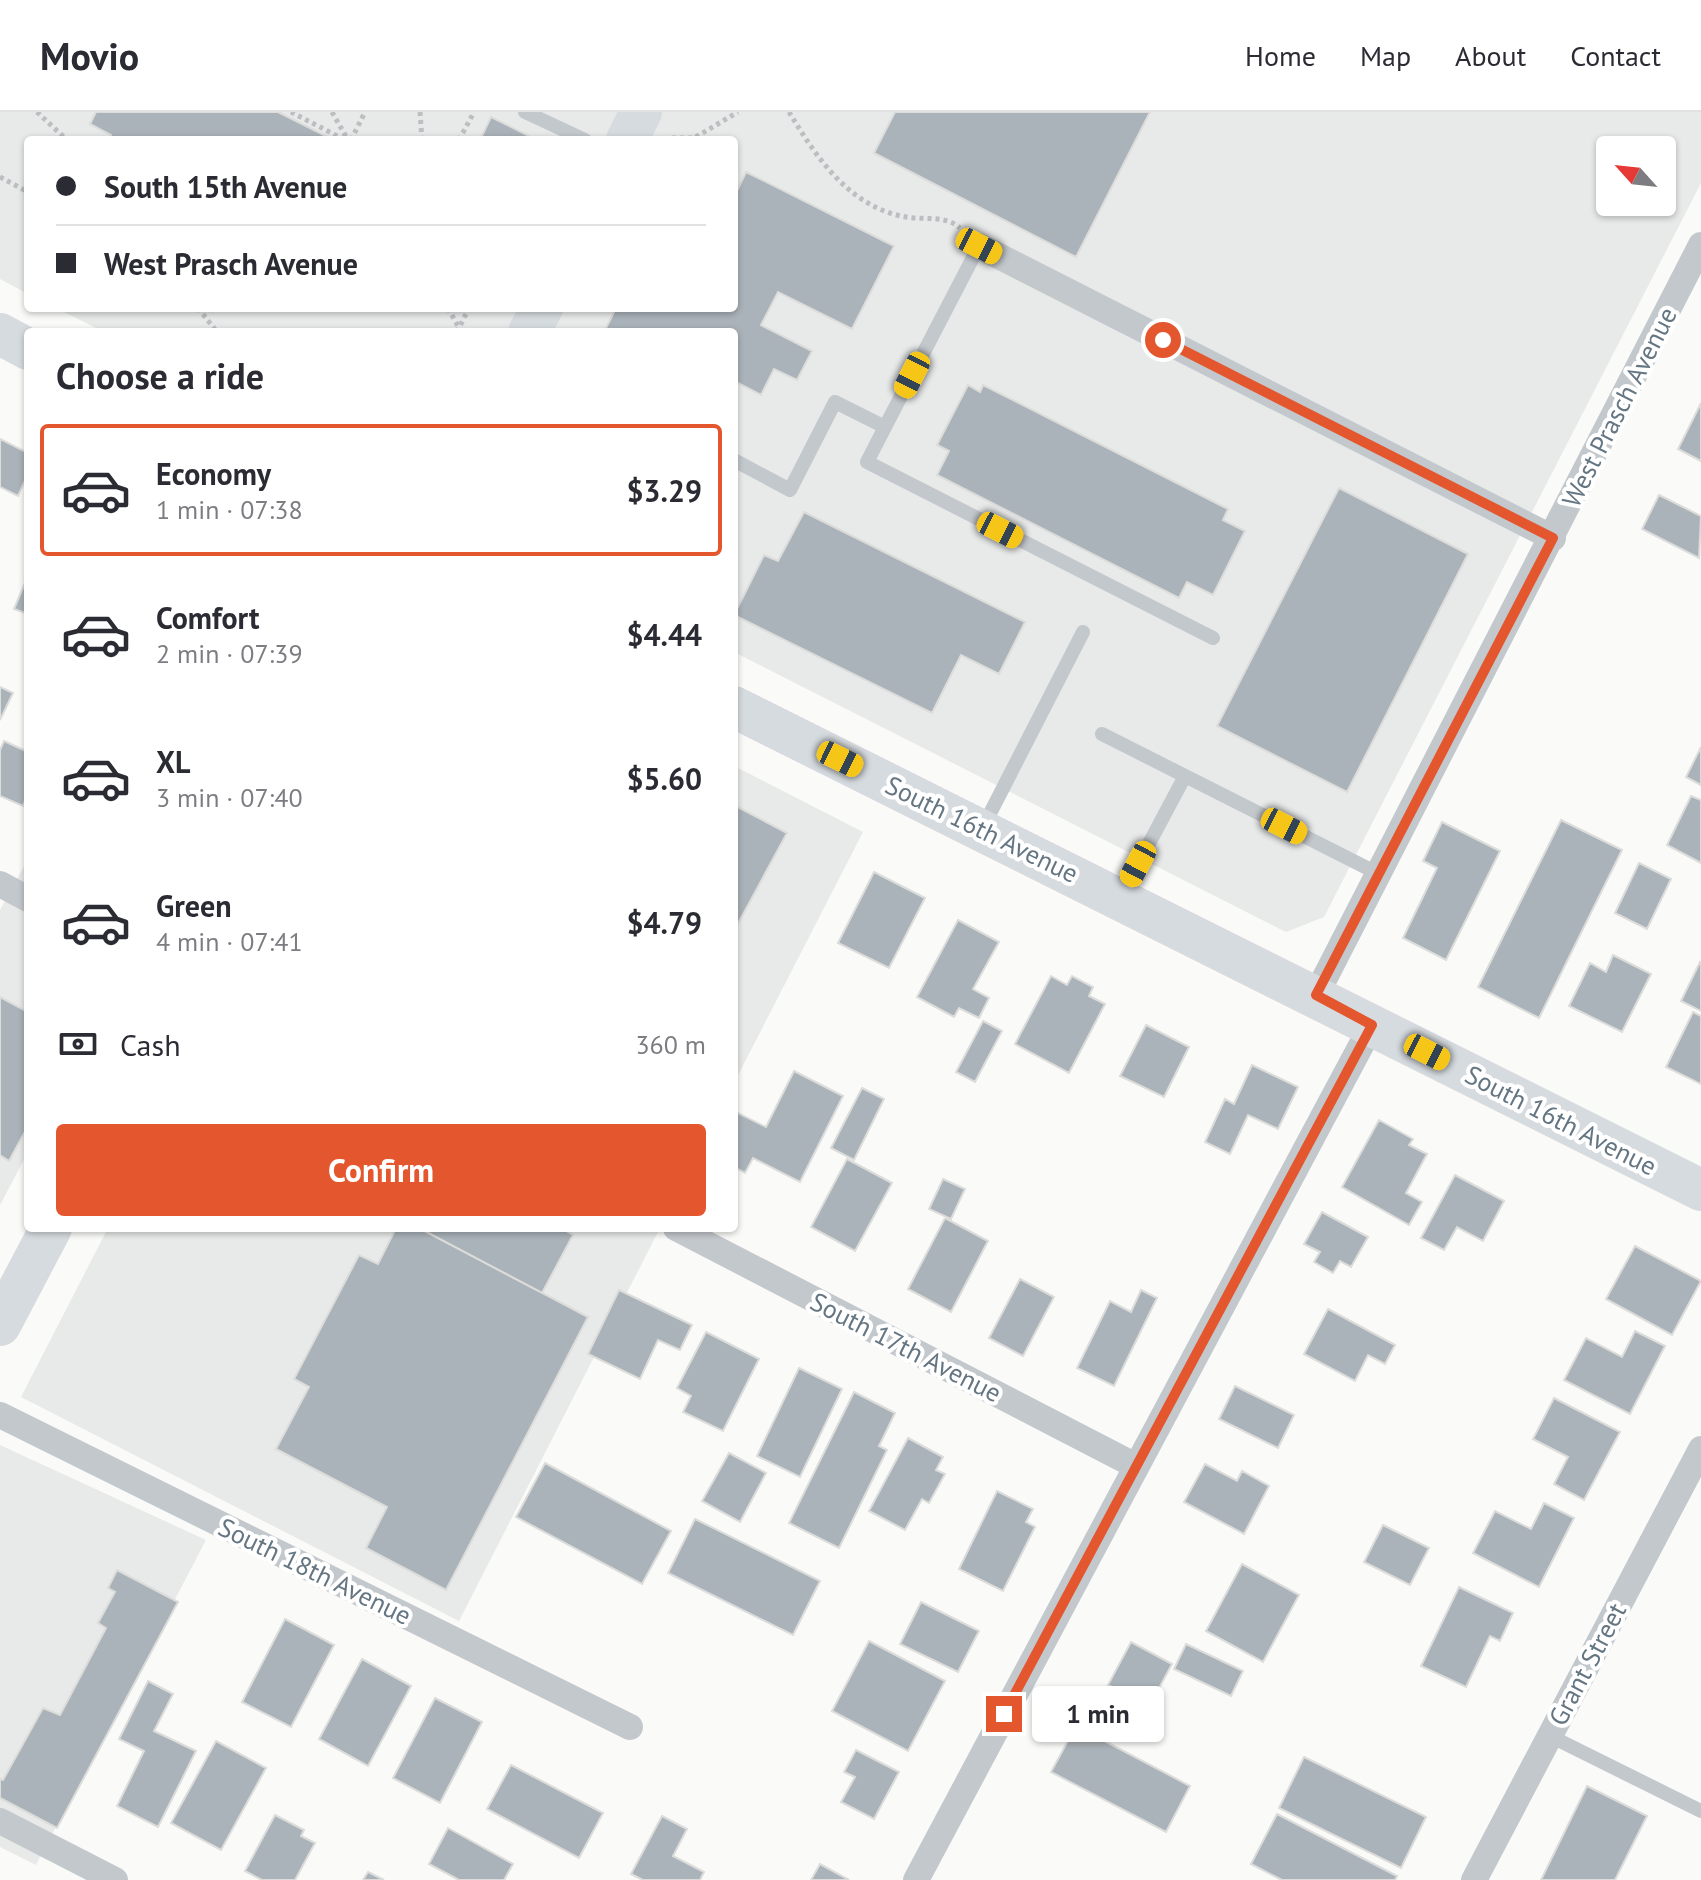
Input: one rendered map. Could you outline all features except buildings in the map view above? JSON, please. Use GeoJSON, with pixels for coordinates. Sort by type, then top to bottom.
{"type":"FeatureCollection","features":[{"type":"Feature","properties":{"kind":"main road"},"geometry":{"type":"LineString","coordinates":[[635,136],[657,125]]}},
{"type":"Feature","properties":{"kind":"main road"},"geometry":{"type":"LineString","coordinates":[[0,334],[24,347]]}},
{"type":"Feature","properties":{"kind":"main road","name":"South 16th Avenue"},"geometry":{"type":"LineString","coordinates":[[738,709],[1316,995],[1701,1190]]}},
{"type":"Feature","properties":{"kind":"main road"},"geometry":{"type":"LineString","coordinates":[[0,1325],[49,1232]]}},
{"type":"Feature","properties":{"kind":"street","name":"West Prasch Avenue"},"geometry":{"type":"LineString","coordinates":[[1316,995],[1701,245]]}},
{"type":"Feature","properties":{"kind":"street"},"geometry":{"type":"LineString","coordinates":[[979,246],[1553,538]]}},
{"type":"Feature","properties":{"kind":"street"},"geometry":{"type":"LineString","coordinates":[[0,884],[24,897]]}},
{"type":"Feature","properties":{"kind":"street"},"geometry":{"type":"LineString","coordinates":[[916,1880],[1372,1025]]}},
{"type":"Feature","properties":{"kind":"street","name":"South 17th Avenue"},"geometry":{"type":"LineString","coordinates":[[684,1232],[1136,1466]]}},
{"type":"Feature","properties":{"kind":"street","name":"South 18th Avenue"},"geometry":{"type":"LineString","coordinates":[[0,1415],[630,1727]]}},
{"type":"Feature","properties":{"kind":"street","name":"Grant Street"},"geometry":{"type":"LineString","coordinates":[[1474,1880],[1701,1449]]}},
{"type":"Feature","properties":{"kind":"street"},"geometry":{"type":"LineString","coordinates":[[0,1821],[115,1880]]}},
{"type":"Feature","properties":{"kind":"lane"},"geometry":{"type":"LineString","coordinates":[[525,112],[576,136]]}},
{"type":"Feature","properties":{"kind":"lane"},"geometry":{"type":"LineString","coordinates":[[979,246],[867,462],[1213,638]]}},
{"type":"Feature","properties":{"kind":"lane"},"geometry":{"type":"LineString","coordinates":[[738,462],[790,490],[835,402],[885,427]]}},
{"type":"Feature","properties":{"kind":"lane"},"geometry":{"type":"LineString","coordinates":[[982,829],[1083,632]]}},
{"type":"Feature","properties":{"kind":"lane"},"geometry":{"type":"LineString","coordinates":[[1102,734],[1379,874]]}},
{"type":"Feature","properties":{"kind":"lane"},"geometry":{"type":"LineString","coordinates":[[1120,898],[1185,776]]}},
{"type":"Feature","properties":{"kind":"lane"},"geometry":{"type":"LineString","coordinates":[[1550,1736],[1701,1811]]}},
{"type":"Feature","properties":{"kind":"path"},"geometry":{"type":"LineString","coordinates":[[37,112],[63,136]]}},
{"type":"Feature","properties":{"kind":"path"},"geometry":{"type":"LineString","coordinates":[[291,112],[340,136]]}},
{"type":"Feature","properties":{"kind":"path"},"geometry":{"type":"LineString","coordinates":[[332,112],[346,136]]}},
{"type":"Feature","properties":{"kind":"path"},"geometry":{"type":"LineString","coordinates":[[350,136],[365,112]]}},
{"type":"Feature","properties":{"kind":"path"},"geometry":{"type":"LineString","coordinates":[[420,112],[422,136]]}},
{"type":"Feature","properties":{"kind":"path"},"geometry":{"type":"LineString","coordinates":[[461,136],[474,112]]}},
{"type":"Feature","properties":{"kind":"path"},"geometry":{"type":"LineString","coordinates":[[697,136],[738,112]]}},
{"type":"Feature","properties":{"kind":"path"},"geometry":{"type":"LineString","coordinates":[[789,112],[818,159],[858,196],[881,209],[905,217],[952,221],[979,246]]}},
{"type":"Feature","properties":{"kind":"path"},"geometry":{"type":"LineString","coordinates":[[657,125],[688,136]]}},
{"type":"Feature","properties":{"kind":"path"},"geometry":{"type":"LineString","coordinates":[[0,177],[24,190]]}},
{"type":"Feature","properties":{"kind":"path"},"geometry":{"type":"LineString","coordinates":[[201,312],[214,328]]}},
{"type":"Feature","properties":{"kind":"shaded area"},"geometry":{"type":"Polygon","coordinates":[[[0,112],[1701,112],[1701,183],[1324,917],[1286,932],[738,654],[738,328],[96,328],[64,312],[738,312],[738,136],[24,136],[24,292],[0,279],[0,112]]]}},
{"type":"Feature","properties":{"kind":"shaded area"},"geometry":{"type":"Polygon","coordinates":[[[738,768],[863,832],[738,1075],[738,768]]]}},
{"type":"Feature","properties":{"kind":"shaded area"},"geometry":{"type":"Polygon","coordinates":[[[24,866],[24,1160],[0,1205],[0,910],[24,866]]]}},
{"type":"Feature","properties":{"kind":"shaded area"},"geometry":{"type":"Polygon","coordinates":[[[106,1232],[658,1232],[459,1621],[21,1397],[106,1232]]]}},
{"type":"Feature","properties":{"kind":"shaded area"},"geometry":{"type":"Polygon","coordinates":[[[0,1445],[206,1540],[36,1865],[0,1847],[0,1445]]]}},
{"type":"Feature","properties":{"kind":"route"},"geometry":{"type":"LineString","coordinates":[[1004,1714],[1372,1025],[1316,995],[1553,538],[1163,340]]}}]}
